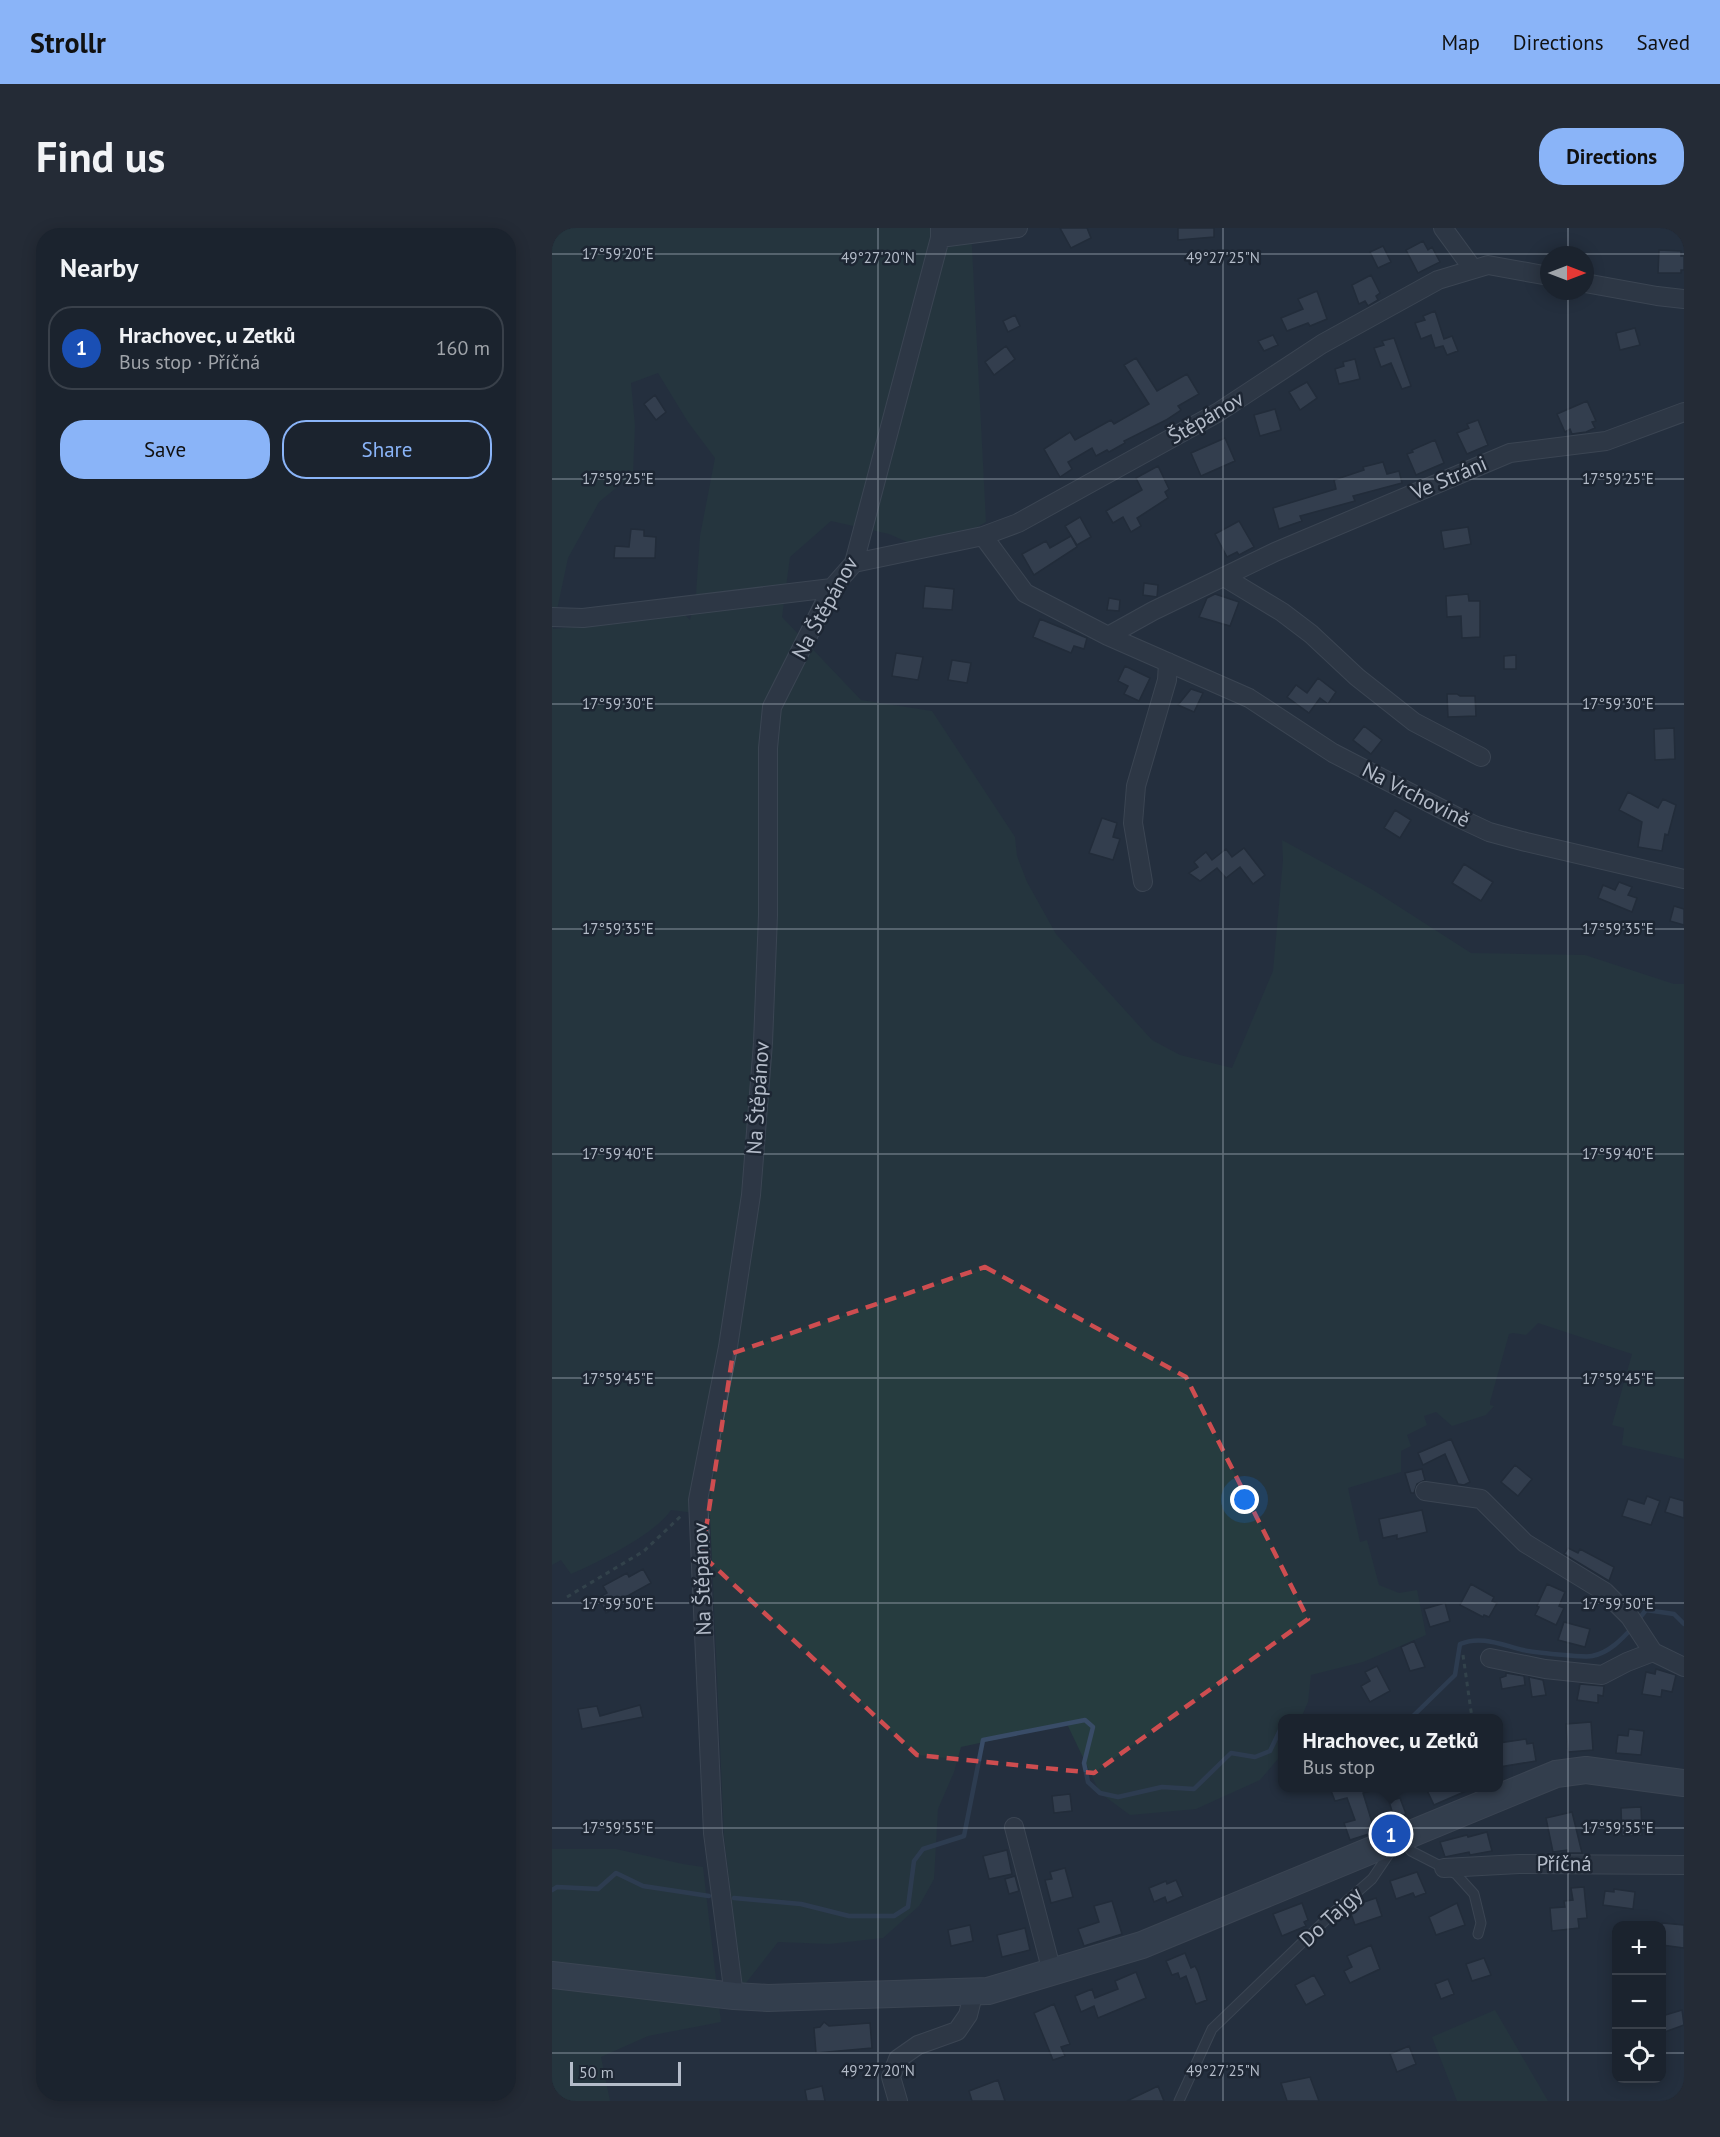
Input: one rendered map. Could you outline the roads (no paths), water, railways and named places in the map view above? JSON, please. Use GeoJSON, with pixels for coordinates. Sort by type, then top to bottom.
{"type":"FeatureCollection","features":[{"type":"Feature","properties":{"kind":"street"},"geometry":{"type":"LineString","coordinates":[[940,233],[1018,228]]}},
{"type":"Feature","properties":{"kind":"street"},"geometry":{"type":"LineString","coordinates":[[1443,228],[1473,268]]}},
{"type":"Feature","properties":{"kind":"street","name":"Na Štěpánov"},"geometry":{"type":"LineString","coordinates":[[734,1996],[713,1833],[698,1500],[728,1347],[751,1195],[763,1043],[768,915],[768,748],[772,707],[832,588],[854,563],[940,233]]}},
{"type":"Feature","properties":{"kind":"street","name":"Štěpánov"},"geometry":{"type":"LineString","coordinates":[[854,563],[983,536],[1018,523],[1217,413],[1322,344],[1429,286],[1473,268],[1488,265],[1540,274]]}},
{"type":"Feature","properties":{"kind":"street"},"geometry":{"type":"LineString","coordinates":[[1594,285],[1684,299]]}},
{"type":"Feature","properties":{"kind":"street","name":"Ve Stráni"},"geometry":{"type":"LineString","coordinates":[[1108,636],[1153,611],[1275,552],[1510,453],[1606,441],[1684,412]]}},
{"type":"Feature","properties":{"kind":"street","name":"Na Vrchovině"},"geometry":{"type":"LineString","coordinates":[[983,536],[1025,593],[1108,636],[1249,698],[1333,753],[1489,832],[1684,879]]}},
{"type":"Feature","properties":{"kind":"street"},"geometry":{"type":"LineString","coordinates":[[1224,578],[1282,612],[1311,634],[1358,678],[1414,722],[1481,758]]}},
{"type":"Feature","properties":{"kind":"street"},"geometry":{"type":"LineString","coordinates":[[552,617],[583,618],[832,588]]}},
{"type":"Feature","properties":{"kind":"street"},"geometry":{"type":"LineString","coordinates":[[1143,882],[1133,823],[1136,786],[1167,680],[1168,662]]}},
{"type":"Feature","properties":{"kind":"street"},"geometry":{"type":"LineString","coordinates":[[1425,1491],[1481,1499],[1525,1543],[1605,1592],[1630,1617],[1653,1652],[1684,1667]]}},
{"type":"Feature","properties":{"kind":"street"},"geometry":{"type":"LineString","coordinates":[[1490,1658],[1545,1669],[1602,1675],[1653,1652]]}},
{"type":"Feature","properties":{"kind":"street"},"geometry":{"type":"LineString","coordinates":[[558,1977],[768,1998],[988,1991],[1142,1945],[1556,1774],[1586,1770],[1684,1783]]}},
{"type":"Feature","properties":{"kind":"street"},"geometry":{"type":"LineString","coordinates":[[1014,1827],[1052,1972]]}},
{"type":"Feature","properties":{"kind":"street","name":"Příčná"},"geometry":{"type":"LineString","coordinates":[[1444,1868],[1519,1864],[1684,1865]]}},
{"type":"Feature","properties":{"kind":"street"},"geometry":{"type":"LineString","coordinates":[[898,2101],[891,2077],[898,2059],[918,2045],[957,2031],[968,2015],[974,1991]]}},
{"type":"Feature","properties":{"kind":"lane"},"geometry":{"type":"LineString","coordinates":[[1402,1837],[1411,1851],[1456,1874],[1474,1894],[1481,1923],[1478,1934]]}},
{"type":"Feature","properties":{"kind":"lane","name":"Do Tajgy"},"geometry":{"type":"LineString","coordinates":[[1179,2101],[1212,2029],[1333,1913],[1372,1879],[1402,1837]]}},
{"type":"Feature","properties":{"kind":"waterway"},"geometry":{"type":"LineString","coordinates":[[1638,1620],[1646,1610],[1674,1614],[1684,1624]]}},
{"type":"Feature","properties":{"kind":"waterway"},"geometry":{"type":"LineString","coordinates":[[1415,1714],[1455,1675],[1460,1644],[1476,1640],[1528,1651],[1592,1656],[1610,1649],[1633,1627]]}},
{"type":"Feature","properties":{"kind":"waterway"},"geometry":{"type":"LineString","coordinates":[[734,1898],[801,1904],[849,1916],[894,1916],[908,1907],[914,1861],[923,1849],[964,1836],[983,1740],[1085,1720],[1093,1727],[1084,1763],[1088,1782],[1100,1793],[1118,1797],[1162,1787],[1194,1789],[1231,1753],[1255,1757],[1270,1751],[1278,1734]]}},
{"type":"Feature","properties":{"kind":"waterway"},"geometry":{"type":"LineString","coordinates":[[552,1890],[557,1887],[598,1889],[616,1873],[643,1886],[709,1896]]}},
{"type":"Feature","properties":{"kind":"place","name":"Hrachovec, u Zetků"},"geometry":{"type":"Point","coordinates":[1391,1834]}}]}
